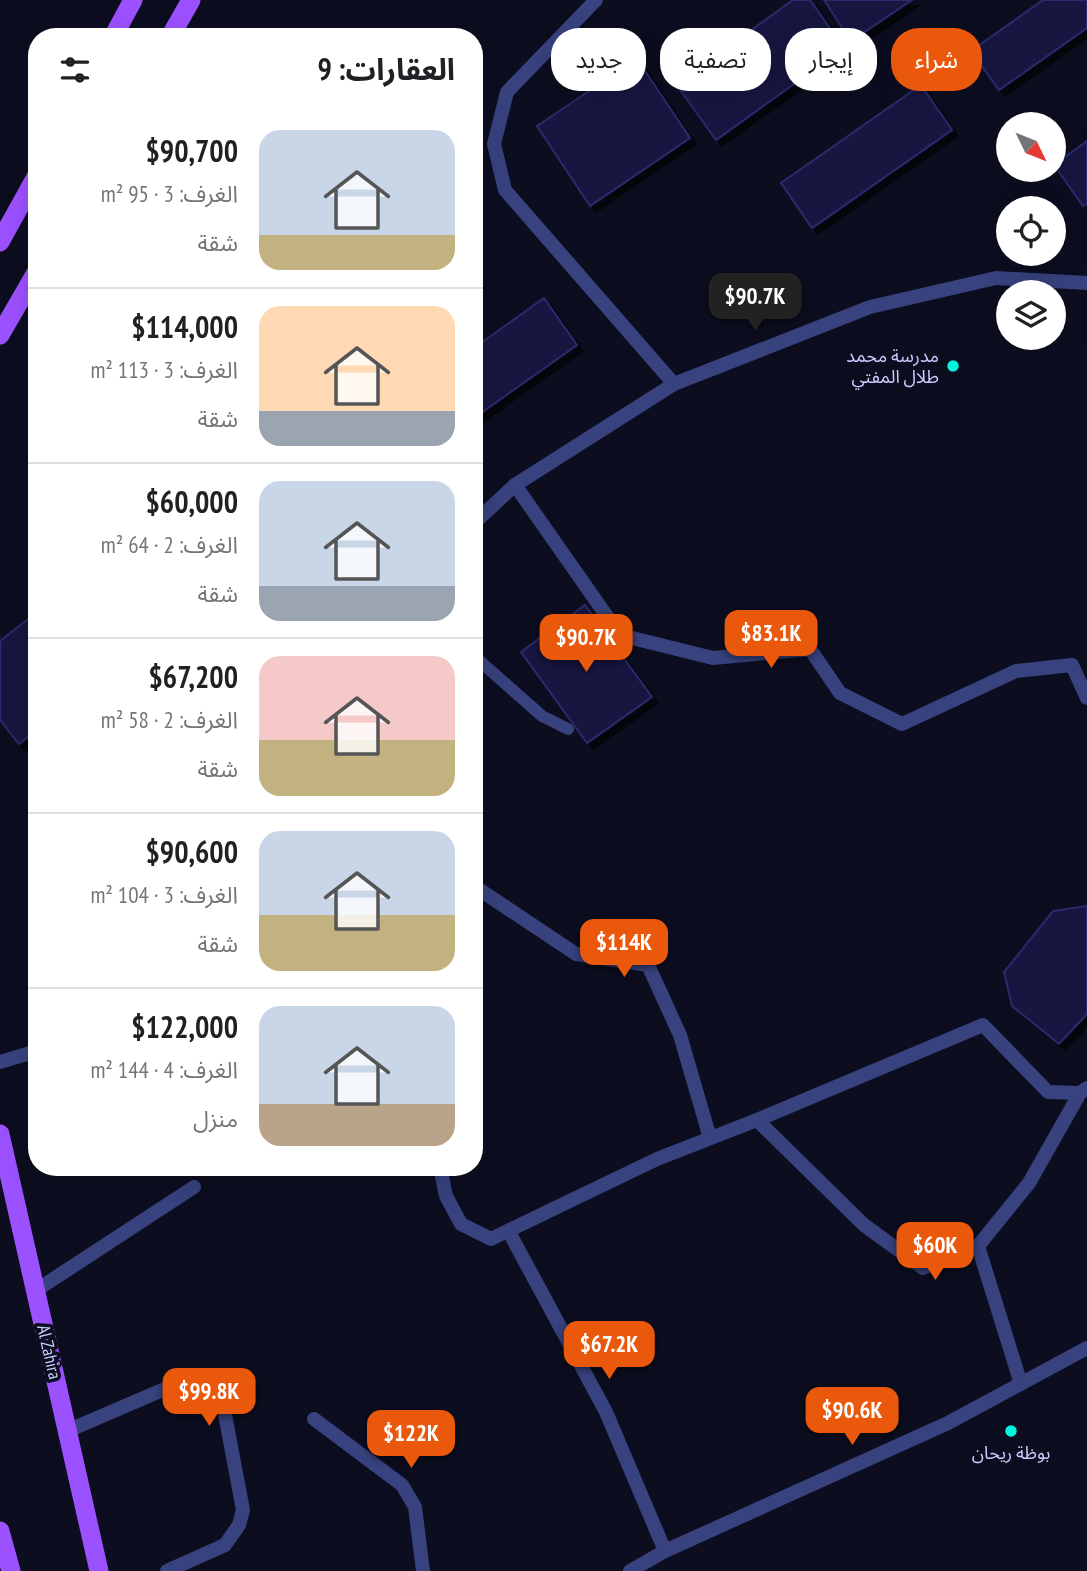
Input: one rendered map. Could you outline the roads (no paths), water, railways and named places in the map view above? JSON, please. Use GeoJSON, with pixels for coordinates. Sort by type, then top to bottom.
{"type":"FeatureCollection","features":[{"type":"Feature","properties":{"kind":"main road"},"geometry":{"type":"LineString","coordinates":[[118,28],[133,0]]}},
{"type":"Feature","properties":{"kind":"main road"},"geometry":{"type":"LineString","coordinates":[[175,28],[191,0]]}},
{"type":"Feature","properties":{"kind":"main road"},"geometry":{"type":"LineString","coordinates":[[0,242],[28,191]]}},
{"type":"Feature","properties":{"kind":"main road"},"geometry":{"type":"LineString","coordinates":[[0,335],[28,287]]}},
{"type":"Feature","properties":{"kind":"main road","name":"Al Zahira"},"geometry":{"type":"LineString","coordinates":[[0,1134],[99,1571]]}},
{"type":"Feature","properties":{"kind":"main road"},"geometry":{"type":"LineString","coordinates":[[0,1531],[11,1571]]}},
{"type":"Feature","properties":{"kind":"street"},"geometry":{"type":"LineString","coordinates":[[596,0],[508,92],[494,144],[505,190],[674,384]]}},
{"type":"Feature","properties":{"kind":"street"},"geometry":{"type":"LineString","coordinates":[[483,515],[515,485],[674,384],[870,307],[996,278],[1087,283]]}},
{"type":"Feature","properties":{"kind":"street"},"geometry":{"type":"LineString","coordinates":[[515,485],[620,635],[713,658],[810,649],[840,693],[902,724],[1016,671],[1072,666],[1087,698]]}},
{"type":"Feature","properties":{"kind":"street"},"geometry":{"type":"LineString","coordinates":[[483,892],[576,954],[648,965],[681,1035],[710,1138]]}},
{"type":"Feature","properties":{"kind":"street"},"geometry":{"type":"LineString","coordinates":[[442,1176],[446,1196],[461,1224],[491,1239],[657,1159],[983,1025],[1048,1092],[1084,1090]]}},
{"type":"Feature","properties":{"kind":"street"},"geometry":{"type":"LineString","coordinates":[[0,1062],[28,1054]]}},
{"type":"Feature","properties":{"kind":"street"},"geometry":{"type":"LineString","coordinates":[[757,1120],[864,1225],[923,1268],[978,1246],[1029,1183],[1084,1090]]}},
{"type":"Feature","properties":{"kind":"street"},"geometry":{"type":"LineString","coordinates":[[36,1292],[194,1187]]}},
{"type":"Feature","properties":{"kind":"street"},"geometry":{"type":"LineString","coordinates":[[509,1232],[606,1412],[665,1551]]}},
{"type":"Feature","properties":{"kind":"street"},"geometry":{"type":"LineString","coordinates":[[978,1246],[1021,1384]]}},
{"type":"Feature","properties":{"kind":"street"},"geometry":{"type":"LineString","coordinates":[[630,1571],[665,1551],[948,1423],[1087,1348]]}},
{"type":"Feature","properties":{"kind":"street"},"geometry":{"type":"LineString","coordinates":[[67,1431],[181,1382],[200,1380],[223,1404],[243,1510],[239,1525],[225,1545],[192,1567],[167,1571]]}},
{"type":"Feature","properties":{"kind":"street"},"geometry":{"type":"LineString","coordinates":[[314,1419],[402,1485],[415,1507],[423,1571]]}},
{"type":"Feature","properties":{"kind":"lane"},"geometry":{"type":"LineString","coordinates":[[483,664],[542,716],[568,729]]}},
{"type":"Feature","properties":{"kind":"place","name":"مدرسة محمد طلال المفتي"},"geometry":{"type":"Point","coordinates":[953,366]}},
{"type":"Feature","properties":{"kind":"place","name":"بوظة ريحان"},"geometry":{"type":"Point","coordinates":[1011,1431]}}]}
